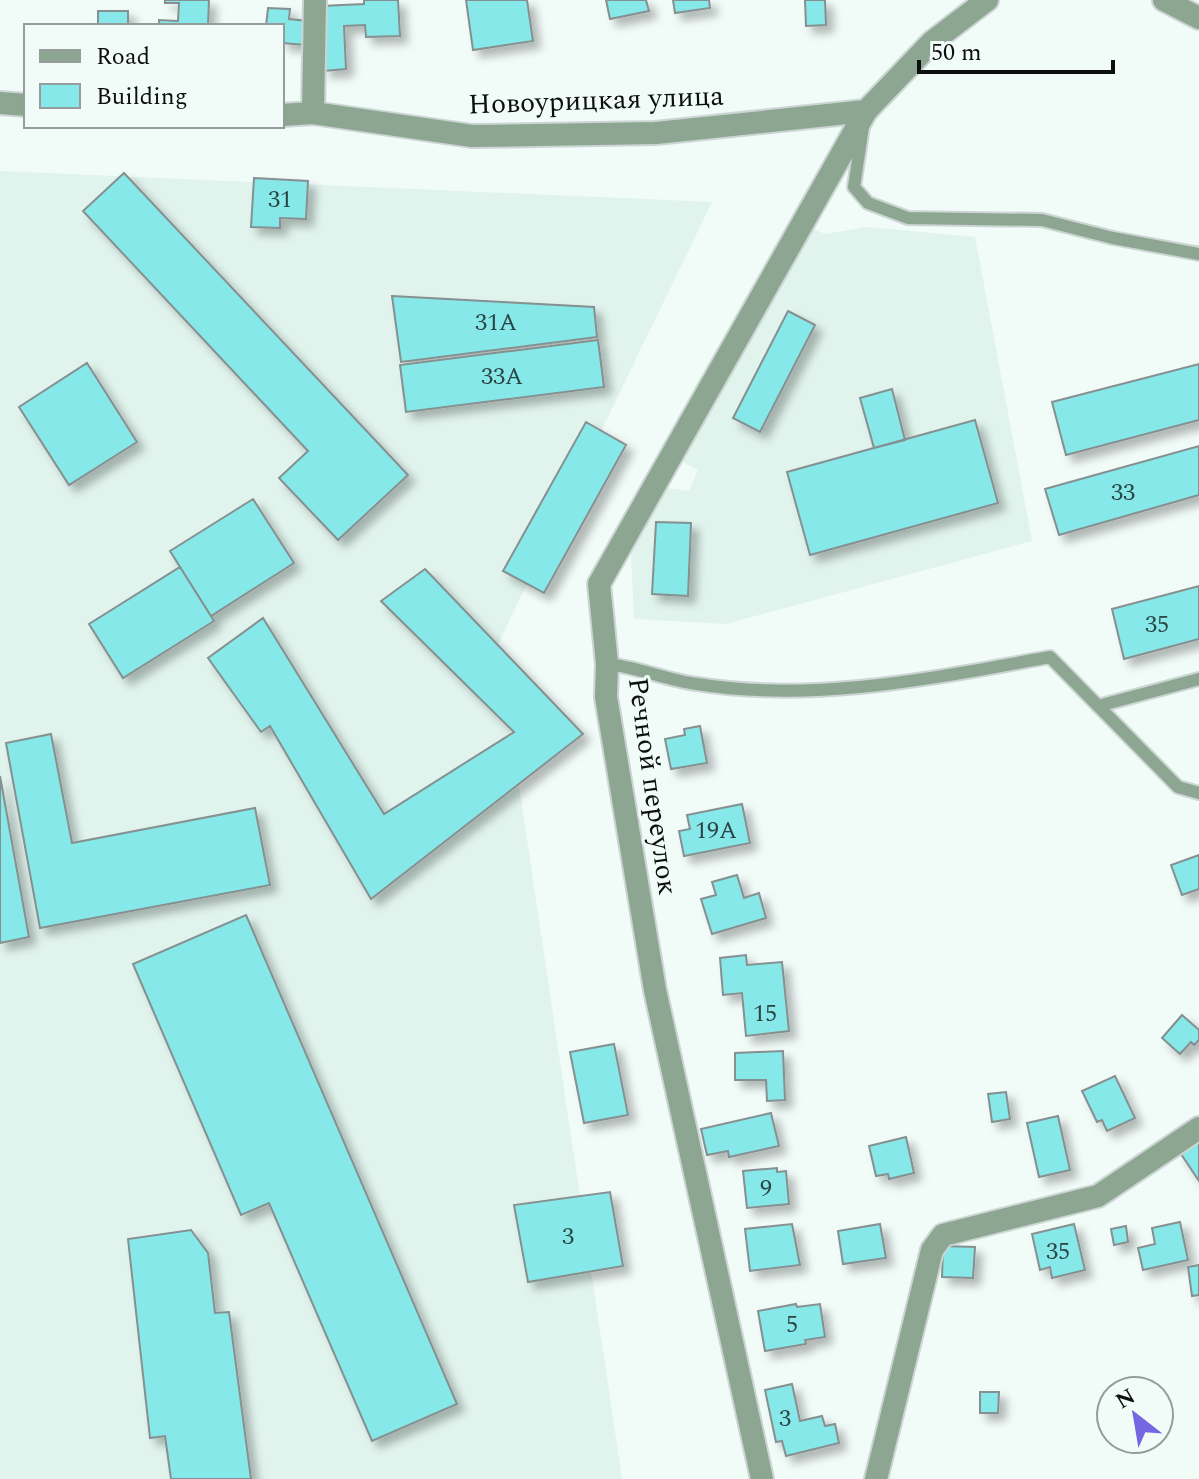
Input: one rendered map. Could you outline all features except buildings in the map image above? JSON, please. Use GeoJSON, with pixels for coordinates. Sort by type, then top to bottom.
{"type":"FeatureCollection","features":[{"type":"Feature","properties":{"kind":"street"},"geometry":{"type":"LineString","coordinates":[[313,113],[315,0]]}},
{"type":"Feature","properties":{"kind":"street","name":"Речной переулок"},"geometry":{"type":"LineString","coordinates":[[762,1479],[655,990],[606,697],[607,664],[599,584],[866,111],[932,42],[987,0]]}},
{"type":"Feature","properties":{"kind":"street"},"geometry":{"type":"LineString","coordinates":[[1164,0],[1199,18]]}},
{"type":"Feature","properties":{"kind":"street"},"geometry":{"type":"LineString","coordinates":[[0,103],[24,105]]}},
{"type":"Feature","properties":{"kind":"street","name":"Новоурицкая улица"},"geometry":{"type":"LineString","coordinates":[[284,115],[313,113],[472,136],[656,133],[866,111]]}},
{"type":"Feature","properties":{"kind":"street"},"geometry":{"type":"LineString","coordinates":[[876,1479],[932,1250],[943,1235],[1098,1196],[1199,1128]]}},
{"type":"Feature","properties":{"kind":"lane"},"geometry":{"type":"LineString","coordinates":[[866,111],[854,187],[868,203],[908,218],[1042,220],[1113,238],[1199,254]]}},
{"type":"Feature","properties":{"kind":"lane"},"geometry":{"type":"LineString","coordinates":[[607,664],[698,685],[838,691],[893,685],[1050,657],[1178,787],[1199,793]]}},
{"type":"Feature","properties":{"kind":"lane"},"geometry":{"type":"LineString","coordinates":[[1098,706],[1199,679]]}},
{"type":"Feature","properties":{"kind":"shaded area"},"geometry":{"type":"Polygon","coordinates":[[[0,171],[712,202],[498,644],[622,1479],[0,1479],[0,171]]]}},
{"type":"Feature","properties":{"kind":"shaded area"},"geometry":{"type":"Polygon","coordinates":[[[807,226],[825,234],[867,227],[975,237],[1032,541],[726,624],[634,619],[631,554],[657,487],[689,491],[698,470],[678,459],[807,226]]]}}]}
